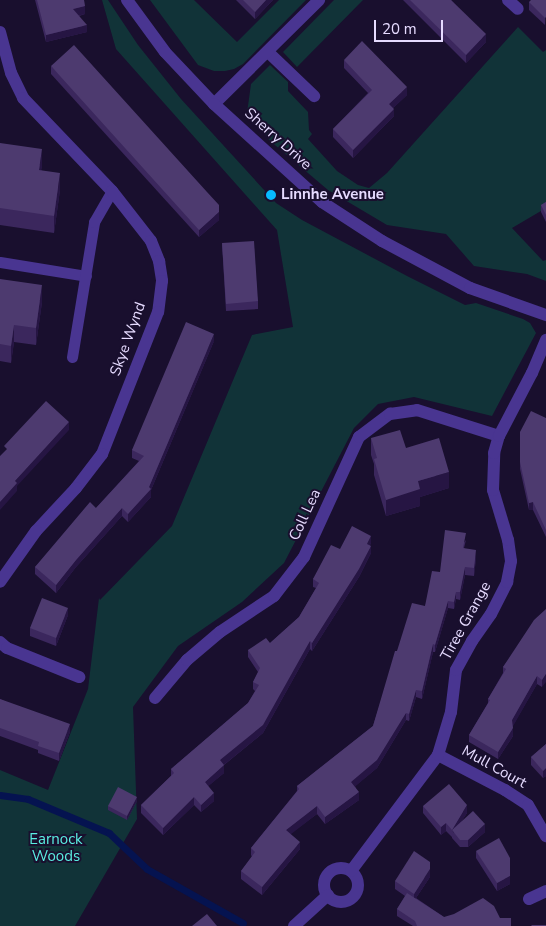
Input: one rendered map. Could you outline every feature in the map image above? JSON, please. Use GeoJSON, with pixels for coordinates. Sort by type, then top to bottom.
{"type":"FeatureCollection","features":[{"type":"Feature","properties":{"kind":"street","name":"Sherry Drive"},"geometry":{"type":"LineString","coordinates":[[127,0],[165,52],[214,104],[322,202],[382,241],[470,288],[546,315]]}},
{"type":"Feature","properties":{"kind":"street"},"geometry":{"type":"LineString","coordinates":[[214,104],[319,0]]}},
{"type":"Feature","properties":{"kind":"street"},"geometry":{"type":"LineString","coordinates":[[508,0],[518,9]]}},
{"type":"Feature","properties":{"kind":"street","name":"Skye Wynd"},"geometry":{"type":"LineString","coordinates":[[0,32],[11,73],[23,98],[112,191],[150,241],[159,262],[162,281],[158,312],[102,454],[76,488],[36,531],[0,582]]}},
{"type":"Feature","properties":{"kind":"street"},"geometry":{"type":"LineString","coordinates":[[268,52],[314,96]]}},
{"type":"Feature","properties":{"kind":"street","name":"Tiree Grange"},"geometry":{"type":"LineString","coordinates":[[351,871],[438,755],[451,712],[456,670],[472,640],[491,614],[507,582],[511,561],[508,540],[493,490],[494,453],[499,436],[532,373],[546,340]]}},
{"type":"Feature","properties":{"kind":"street","name":"Coll Lea"},"geometry":{"type":"LineString","coordinates":[[155,698],[188,660],[220,632],[274,596],[304,556],[359,437],[390,414],[417,410],[499,436]]}},
{"type":"Feature","properties":{"kind":"street"},"geometry":{"type":"LineString","coordinates":[[0,642],[7,648],[79,677]]}},
{"type":"Feature","properties":{"kind":"street","name":"Mull Court"},"geometry":{"type":"LineString","coordinates":[[438,755],[506,790],[528,805],[546,836]]}},
{"type":"Feature","properties":{"kind":"street"},"geometry":{"type":"LineString","coordinates":[[338,868],[351,871],[358,884],[352,897],[342,902],[336,901],[328,895],[324,884],[327,876],[338,868]]}},
{"type":"Feature","properties":{"kind":"street"},"geometry":{"type":"LineString","coordinates":[[529,900],[546,891]]}},
{"type":"Feature","properties":{"kind":"street"},"geometry":{"type":"LineString","coordinates":[[294,926],[328,895]]}},
{"type":"Feature","properties":{"kind":"lane"},"geometry":{"type":"LineString","coordinates":[[72,357],[94,222],[112,191]]}},
{"type":"Feature","properties":{"kind":"lane"},"geometry":{"type":"LineString","coordinates":[[0,262],[86,276]]}},
{"type":"Feature","properties":{"kind":"green space","name":"Earnock Woods"},"geometry":{"type":"Polygon","coordinates":[[[102,0],[108,0],[138,45],[181,99],[276,203],[302,220],[465,305],[476,303],[523,319],[530,323],[536,333],[492,416],[414,397],[378,404],[354,428],[284,563],[242,602],[178,646],[133,707],[137,819],[75,926],[0,926],[0,770],[48,790],[88,689],[99,598],[100,600],[172,526],[252,335],[293,327],[277,230],[116,49],[102,0]]]}},
{"type":"Feature","properties":{"kind":"green space"},"geometry":{"type":"Polygon","coordinates":[[[150,0],[194,0],[237,42],[279,0],[306,0],[243,64],[234,69],[214,71],[198,65],[150,0]]]}},
{"type":"Feature","properties":{"kind":"green space"},"geometry":{"type":"Polygon","coordinates":[[[334,0],[363,0],[297,67],[283,52],[334,0]]]}},
{"type":"Feature","properties":{"kind":"green space"},"geometry":{"type":"Polygon","coordinates":[[[518,27],[543,52],[546,50],[546,208],[512,228],[543,261],[546,260],[546,281],[527,274],[474,266],[446,234],[387,225],[328,190],[269,140],[247,113],[251,84],[270,65],[288,82],[288,91],[308,112],[309,130],[312,134],[308,139],[337,171],[358,185],[369,188],[387,173],[518,27]]]}},
{"type":"Feature","properties":{"kind":"building"},"geometry":{"type":"Polygon","coordinates":[[[37,0],[84,0],[85,6],[73,9],[87,25],[46,35],[37,0]]]}},
{"type":"Feature","properties":{"kind":"building"},"geometry":{"type":"Polygon","coordinates":[[[243,0],[266,0],[255,12],[243,0]]]}},
{"type":"Feature","properties":{"kind":"building"},"geometry":{"type":"Polygon","coordinates":[[[410,0],[451,0],[486,34],[466,55],[410,0]]]}},
{"type":"Feature","properties":{"kind":"building"},"geometry":{"type":"Polygon","coordinates":[[[531,0],[546,0],[545,18],[529,2],[531,0]]]}},
{"type":"Feature","properties":{"kind":"building"},"geometry":{"type":"Polygon","coordinates":[[[362,41],[407,87],[389,104],[394,109],[353,150],[333,129],[372,90],[344,60],[362,41]]]}},
{"type":"Feature","properties":{"kind":"building"},"geometry":{"type":"Polygon","coordinates":[[[74,45],[219,205],[219,212],[199,230],[51,66],[74,45]]]}},
{"type":"Feature","properties":{"kind":"building"},"geometry":{"type":"Polygon","coordinates":[[[0,143],[42,149],[39,170],[60,173],[54,216],[0,208],[0,143]]]}},
{"type":"Feature","properties":{"kind":"building"},"geometry":{"type":"Polygon","coordinates":[[[546,202],[546,215],[541,205],[546,202]]]}},
{"type":"Feature","properties":{"kind":"building"},"geometry":{"type":"Polygon","coordinates":[[[254,241],[258,301],[226,304],[222,243],[254,241]]]}},
{"type":"Feature","properties":{"kind":"building"},"geometry":{"type":"Polygon","coordinates":[[[0,279],[42,285],[36,328],[14,325],[11,346],[0,344],[0,279]]]}},
{"type":"Feature","properties":{"kind":"building"},"geometry":{"type":"Polygon","coordinates":[[[186,322],[214,334],[149,487],[151,489],[128,514],[122,508],[56,585],[35,567],[90,502],[96,508],[144,456],[132,450],[186,322]]]}},
{"type":"Feature","properties":{"kind":"building"},"geometry":{"type":"Polygon","coordinates":[[[46,401],[69,422],[15,481],[17,483],[0,502],[0,456],[7,449],[4,446],[46,401]]]}},
{"type":"Feature","properties":{"kind":"building"},"geometry":{"type":"Polygon","coordinates":[[[531,411],[546,418],[546,530],[533,502],[529,503],[520,462],[520,432],[531,411]]]}},
{"type":"Feature","properties":{"kind":"building"},"geometry":{"type":"Polygon","coordinates":[[[400,430],[406,448],[439,438],[449,472],[418,481],[420,489],[386,500],[374,459],[377,458],[371,438],[400,430]]]}},
{"type":"Feature","properties":{"kind":"building"},"geometry":{"type":"Polygon","coordinates":[[[352,526],[371,536],[367,544],[371,546],[359,569],[312,643],[310,641],[263,725],[220,760],[224,765],[205,782],[214,793],[201,805],[194,797],[163,828],[141,805],[174,773],[171,769],[248,703],[259,685],[253,682],[260,668],[248,650],[266,638],[270,643],[299,617],[319,583],[313,579],[331,545],[340,549],[352,526]]]}},
{"type":"Feature","properties":{"kind":"building"},"geometry":{"type":"Polygon","coordinates":[[[445,530],[466,533],[463,548],[476,550],[474,568],[465,567],[460,592],[456,592],[454,602],[448,601],[435,645],[433,644],[422,691],[416,690],[409,714],[406,713],[377,760],[351,782],[359,792],[325,817],[317,806],[286,830],[300,842],[262,887],[241,871],[255,852],[251,848],[299,789],[297,786],[373,726],[395,651],[397,651],[412,603],[425,606],[432,571],[440,572],[445,530]]]}},
{"type":"Feature","properties":{"kind":"building"},"geometry":{"type":"Polygon","coordinates":[[[42,598],[68,608],[56,638],[30,628],[42,598]]]}},
{"type":"Feature","properties":{"kind":"building"},"geometry":{"type":"Polygon","coordinates":[[[546,609],[546,674],[542,680],[537,676],[512,720],[513,728],[498,752],[469,735],[506,669],[503,667],[534,620],[546,609]]]}},
{"type":"Feature","properties":{"kind":"building"},"geometry":{"type":"Polygon","coordinates":[[[0,699],[70,724],[59,753],[38,746],[39,742],[0,728],[0,699]]]}},
{"type":"Feature","properties":{"kind":"building"},"geometry":{"type":"Polygon","coordinates":[[[546,744],[546,768],[543,771],[531,757],[546,744]]]}},
{"type":"Feature","properties":{"kind":"building"},"geometry":{"type":"Polygon","coordinates":[[[449,784],[467,805],[452,830],[446,823],[441,827],[423,806],[449,784]]]}},
{"type":"Feature","properties":{"kind":"building"},"geometry":{"type":"Polygon","coordinates":[[[118,787],[137,797],[127,816],[108,806],[118,787]]]}},
{"type":"Feature","properties":{"kind":"building"},"geometry":{"type":"Polygon","coordinates":[[[473,811],[485,824],[468,840],[460,840],[452,830],[473,811]]]}},
{"type":"Feature","properties":{"kind":"building"},"geometry":{"type":"Polygon","coordinates":[[[499,838],[510,858],[510,876],[497,883],[476,851],[499,838]]]}},
{"type":"Feature","properties":{"kind":"building"},"geometry":{"type":"Polygon","coordinates":[[[414,851],[430,862],[430,869],[414,894],[395,881],[414,851]]]}},
{"type":"Feature","properties":{"kind":"building"},"geometry":{"type":"Polygon","coordinates":[[[407,893],[444,917],[454,914],[483,898],[494,906],[500,918],[511,918],[511,926],[417,926],[415,921],[397,909],[407,893]]]}},
{"type":"Feature","properties":{"kind":"building"},"geometry":{"type":"Polygon","coordinates":[[[207,914],[217,926],[192,926],[207,914]]]}},
{"type":"Feature","properties":{"kind":"waterway"},"geometry":{"type":"LineString","coordinates":[[0,795],[28,799],[109,833],[147,869],[243,923]]}},
{"type":"Feature","properties":{"kind":"place","name":"Linnhe Avenue"},"geometry":{"type":"Point","coordinates":[271,195]}}]}
